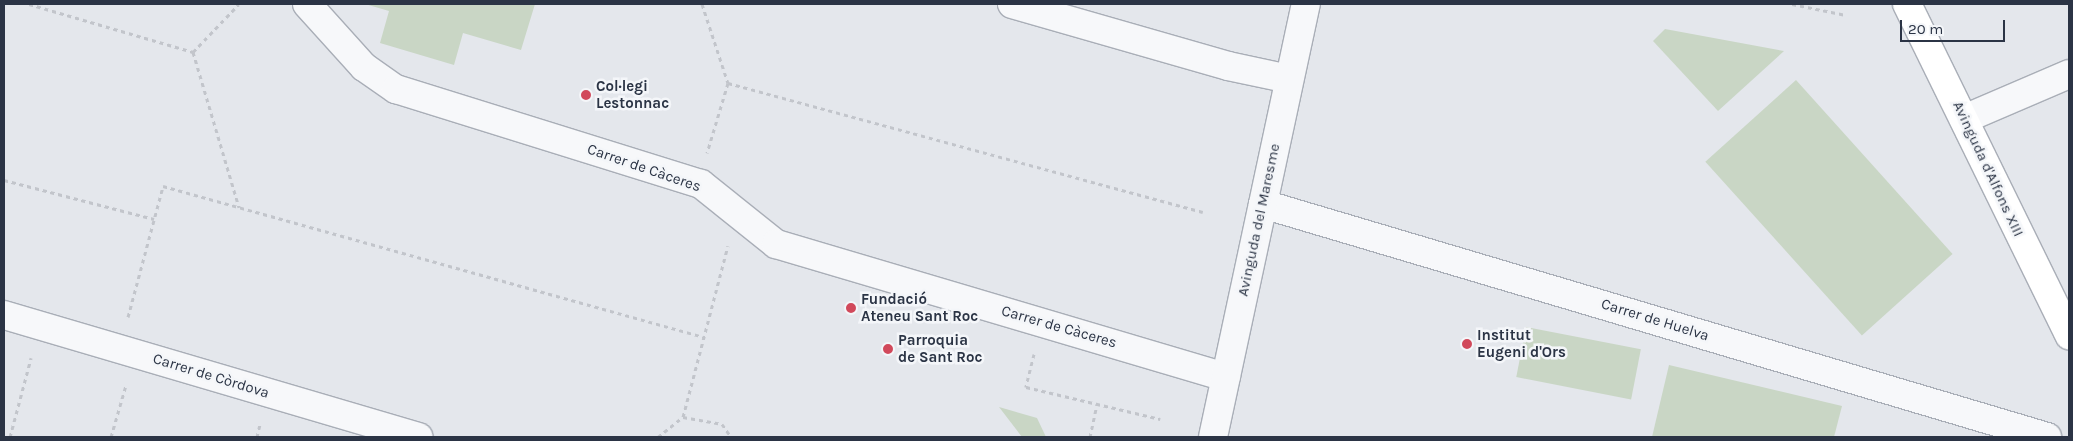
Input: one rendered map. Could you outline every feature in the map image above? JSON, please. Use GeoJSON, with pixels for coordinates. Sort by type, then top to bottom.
{"type":"FeatureCollection","features":[{"type":"Feature","properties":{"kind":"main road","name":"Avinguda d'Alfons XIII"},"geometry":{"type":"LineString","coordinates":[[1907,4],[2069,335]]}},
{"type":"Feature","properties":{"kind":"street","name":"Carrer de Càceres"},"geometry":{"type":"LineString","coordinates":[[307,4],[364,67],[396,89],[701,184],[776,244],[1226,377]]}},
{"type":"Feature","properties":{"kind":"street"},"geometry":{"type":"LineString","coordinates":[[1012,4],[1228,66],[1289,79]]}},
{"type":"Feature","properties":{"kind":"street","name":"Avinguda del Maresme"},"geometry":{"type":"LineString","coordinates":[[1213,437],[1306,4]]}},
{"type":"Feature","properties":{"kind":"street"},"geometry":{"type":"LineString","coordinates":[[1964,119],[2069,74]]}},
{"type":"Feature","properties":{"kind":"street","name":"Carrer de Huelva"},"geometry":{"type":"LineString","coordinates":[[1263,204],[2046,437]]}},
{"type":"Feature","properties":{"kind":"street","name":"Carrer de Còrdova"},"geometry":{"type":"LineString","coordinates":[[4,315],[418,437]]}},
{"type":"Feature","properties":{"kind":"path"},"geometry":{"type":"LineString","coordinates":[[29,4],[193,52]]}},
{"type":"Feature","properties":{"kind":"path"},"geometry":{"type":"LineString","coordinates":[[193,52],[239,4]]}},
{"type":"Feature","properties":{"kind":"path"},"geometry":{"type":"LineString","coordinates":[[706,158],[728,83],[702,6],[707,4]]}},
{"type":"Feature","properties":{"kind":"path"},"geometry":{"type":"LineString","coordinates":[[1792,4],[1846,15]]}},
{"type":"Feature","properties":{"kind":"path"},"geometry":{"type":"LineString","coordinates":[[193,52],[239,207]]}},
{"type":"Feature","properties":{"kind":"path"},"geometry":{"type":"LineString","coordinates":[[728,83],[1203,212]]}},
{"type":"Feature","properties":{"kind":"path"},"geometry":{"type":"LineString","coordinates":[[4,180],[154,219]]}},
{"type":"Feature","properties":{"kind":"path"},"geometry":{"type":"LineString","coordinates":[[128,317],[163,186],[704,337]]}},
{"type":"Feature","properties":{"kind":"path"},"geometry":{"type":"LineString","coordinates":[[658,437],[683,417],[729,242]]}},
{"type":"Feature","properties":{"kind":"path"},"geometry":{"type":"LineString","coordinates":[[1035,349],[1026,387],[1160,419]]}},
{"type":"Feature","properties":{"kind":"path"},"geometry":{"type":"LineString","coordinates":[[10,437],[31,358]]}},
{"type":"Feature","properties":{"kind":"path"},"geometry":{"type":"LineString","coordinates":[[111,437],[126,385]]}},
{"type":"Feature","properties":{"kind":"path"},"geometry":{"type":"LineString","coordinates":[[1090,437],[1097,404]]}},
{"type":"Feature","properties":{"kind":"path"},"geometry":{"type":"LineString","coordinates":[[683,417],[722,424],[731,437]]}},
{"type":"Feature","properties":{"kind":"path"},"geometry":{"type":"LineString","coordinates":[[257,437],[260,424]]}},
{"type":"Feature","properties":{"kind":"green space"},"geometry":{"type":"Polygon","coordinates":[[[365,4],[535,4],[521,50],[463,33],[454,65],[380,43],[389,11],[365,4]]]}},
{"type":"Feature","properties":{"kind":"green space"},"geometry":{"type":"Polygon","coordinates":[[[1665,29],[1784,51],[1718,111],[1653,41],[1665,29]]]}},
{"type":"Feature","properties":{"kind":"green space"},"geometry":{"type":"Polygon","coordinates":[[[1796,80],[1953,254],[1862,336],[1705,162],[1796,80]]]}},
{"type":"Feature","properties":{"kind":"green space"},"geometry":{"type":"Polygon","coordinates":[[[1526,327],[1641,349],[1631,399],[1516,377],[1526,327]]]}},
{"type":"Feature","properties":{"kind":"green space"},"geometry":{"type":"Polygon","coordinates":[[[1669,365],[1842,406],[1834,437],[1652,437],[1669,365]]]}},
{"type":"Feature","properties":{"kind":"green space"},"geometry":{"type":"Polygon","coordinates":[[[999,407],[1037,418],[1046,437],[1022,437],[999,407]]]}},
{"type":"Feature","properties":{"kind":"place","name":"Col·legi Lestonnac"},"geometry":{"type":"Point","coordinates":[586,95]}},
{"type":"Feature","properties":{"kind":"place","name":"Fundació Ateneu Sant Roc"},"geometry":{"type":"Point","coordinates":[851,308]}},
{"type":"Feature","properties":{"kind":"place","name":"Institut Eugeni d'Ors"},"geometry":{"type":"Point","coordinates":[1467,344]}},
{"type":"Feature","properties":{"kind":"place","name":"Parroquia de Sant Roc"},"geometry":{"type":"Point","coordinates":[888,349]}}]}
